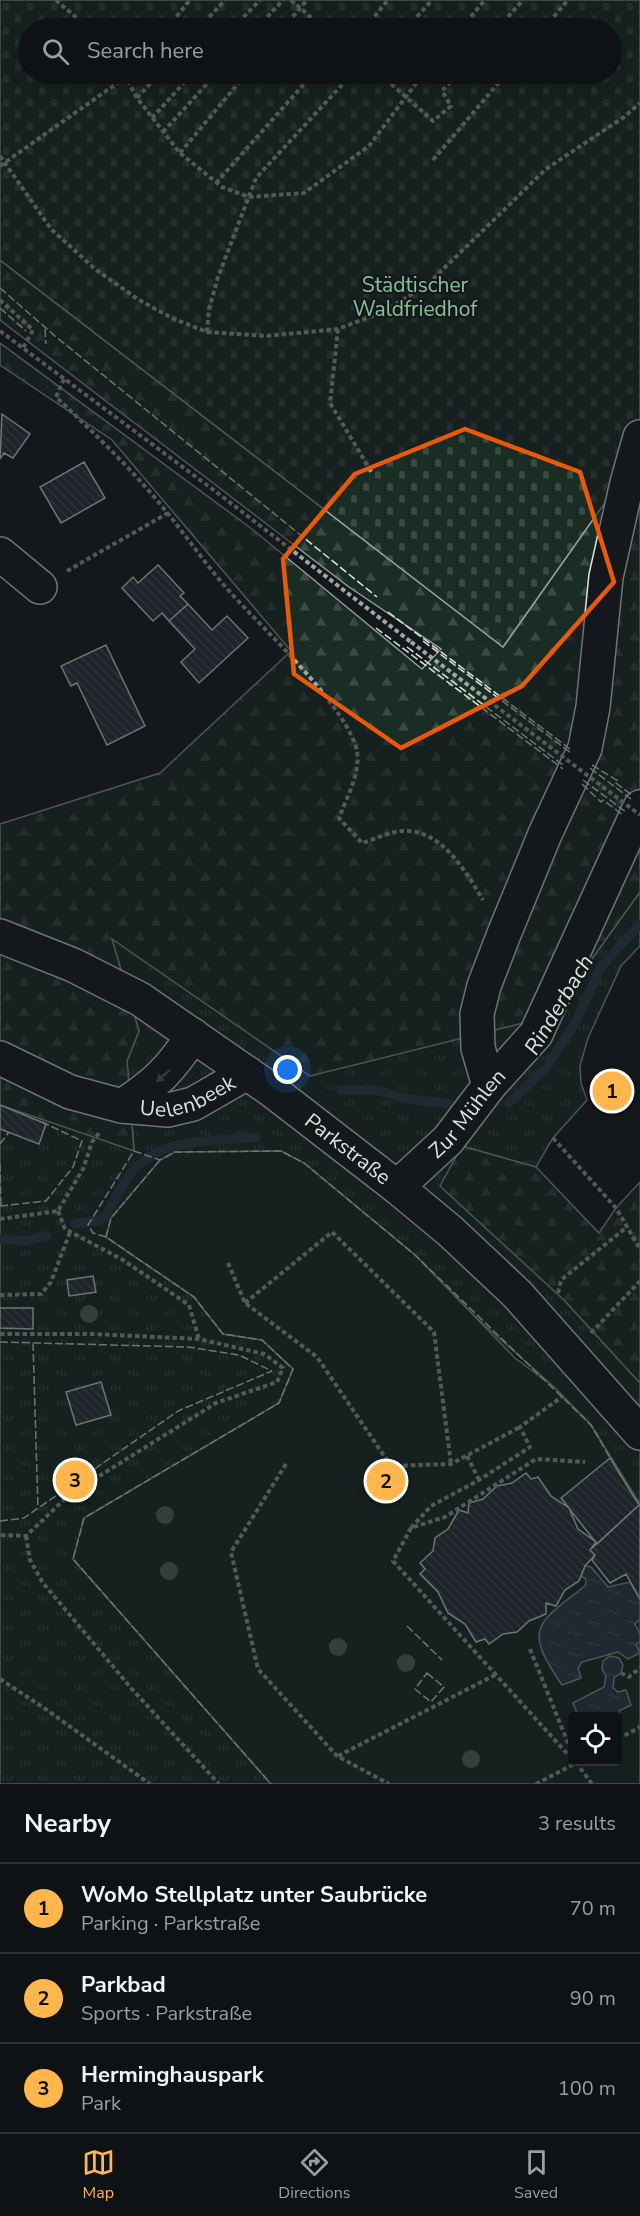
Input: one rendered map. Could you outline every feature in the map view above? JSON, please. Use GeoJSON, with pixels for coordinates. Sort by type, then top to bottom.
{"type":"FeatureCollection","features":[{"type":"Feature","properties":{"kind":"street"},"geometry":{"type":"LineString","coordinates":[[489,1086],[478,1048],[477,1014],[484,986],[504,934],[545,834],[585,748],[593,707],[606,577],[640,437]]}},
{"type":"Feature","properties":{"kind":"street"},"geometry":{"type":"LineString","coordinates":[[0,554],[40,586]]}},
{"type":"Feature","properties":{"kind":"street","name":"Zur Mühlen"},"geometry":{"type":"LineString","coordinates":[[397,1187],[447,1140],[489,1086],[536,1034],[640,807]]}},
{"type":"Feature","properties":{"kind":"street","name":"Parkstraße"},"geometry":{"type":"LineString","coordinates":[[0,936],[73,965],[120,989],[193,1035],[397,1187],[450,1231],[517,1294],[640,1433]]}},
{"type":"Feature","properties":{"kind":"street","name":"Uelenbeek"},"geometry":{"type":"LineString","coordinates":[[112,1117],[173,1067],[193,1035]]}},
{"type":"Feature","properties":{"kind":"street","name":"Uelenbeek"},"geometry":{"type":"LineString","coordinates":[[0,1058],[70,1092],[112,1117],[168,1110],[193,1104],[247,1073]]}},
{"type":"Feature","properties":{"kind":"path"},"geometry":{"type":"LineString","coordinates":[[56,0],[77,18]]}},
{"type":"Feature","properties":{"kind":"path"},"geometry":{"type":"LineString","coordinates":[[175,18],[190,0]]}},
{"type":"Feature","properties":{"kind":"path"},"geometry":{"type":"LineString","coordinates":[[208,18],[225,0]]}},
{"type":"Feature","properties":{"kind":"path"},"geometry":{"type":"LineString","coordinates":[[243,18],[260,0]]}},
{"type":"Feature","properties":{"kind":"path"},"geometry":{"type":"LineString","coordinates":[[267,18],[284,0]]}},
{"type":"Feature","properties":{"kind":"path"},"geometry":{"type":"LineString","coordinates":[[291,0],[311,18]]}},
{"type":"Feature","properties":{"kind":"path"},"geometry":{"type":"LineString","coordinates":[[292,18],[307,0]]}},
{"type":"Feature","properties":{"kind":"path"},"geometry":{"type":"LineString","coordinates":[[373,18],[388,0]]}},
{"type":"Feature","properties":{"kind":"path"},"geometry":{"type":"LineString","coordinates":[[416,18],[432,0]]}},
{"type":"Feature","properties":{"kind":"path"},"geometry":{"type":"LineString","coordinates":[[470,18],[485,0]]}},
{"type":"Feature","properties":{"kind":"path"},"geometry":{"type":"LineString","coordinates":[[507,18],[524,0]]}},
{"type":"Feature","properties":{"kind":"path"},"geometry":{"type":"LineString","coordinates":[[553,18],[568,0]]}},
{"type":"Feature","properties":{"kind":"path"},"geometry":{"type":"LineString","coordinates":[[0,166],[114,84]]}},
{"type":"Feature","properties":{"kind":"path"},"geometry":{"type":"LineString","coordinates":[[129,84],[137,98],[180,153],[216,183],[249,197],[304,193],[369,146],[414,84]]}},
{"type":"Feature","properties":{"kind":"path"},"geometry":{"type":"LineString","coordinates":[[137,98],[150,84]]}},
{"type":"Feature","properties":{"kind":"path"},"geometry":{"type":"LineString","coordinates":[[152,118],[183,84]]}},
{"type":"Feature","properties":{"kind":"path"},"geometry":{"type":"LineString","coordinates":[[163,132],[207,84]]}},
{"type":"Feature","properties":{"kind":"path"},"geometry":{"type":"LineString","coordinates":[[180,153],[238,84]]}},
{"type":"Feature","properties":{"kind":"path"},"geometry":{"type":"LineString","coordinates":[[216,183],[304,84]]}},
{"type":"Feature","properties":{"kind":"path"},"geometry":{"type":"LineString","coordinates":[[207,332],[209,309],[218,277],[256,178],[343,84]]}},
{"type":"Feature","properties":{"kind":"path"},"geometry":{"type":"LineString","coordinates":[[393,84],[433,121],[451,106],[442,91],[449,84]]}},
{"type":"Feature","properties":{"kind":"path"},"geometry":{"type":"LineString","coordinates":[[433,160],[498,84]]}},
{"type":"Feature","properties":{"kind":"path"},"geometry":{"type":"LineString","coordinates":[[0,156],[51,229],[95,269],[139,300],[172,318],[207,332],[267,336],[338,329],[385,311],[428,284],[546,169],[624,117],[640,103]]}},
{"type":"Feature","properties":{"kind":"path"},"geometry":{"type":"LineString","coordinates":[[0,300],[33,330],[23,348]]}},
{"type":"Feature","properties":{"kind":"path"},"geometry":{"type":"LineString","coordinates":[[338,329],[330,403],[372,474]]}},
{"type":"Feature","properties":{"kind":"path"},"geometry":{"type":"LineString","coordinates":[[0,331],[640,815]]}},
{"type":"Feature","properties":{"kind":"path"},"geometry":{"type":"LineString","coordinates":[[64,379],[56,397],[109,447],[168,513],[229,591],[319,690],[344,724],[355,745],[357,764],[339,818],[362,843],[403,831],[426,836],[442,846],[460,863],[504,934]]}},
{"type":"Feature","properties":{"kind":"path"},"geometry":{"type":"LineString","coordinates":[[40,586],[168,513]]}},
{"type":"Feature","properties":{"kind":"path"},"geometry":{"type":"LineString","coordinates":[[58,1211],[83,1169],[92,1142],[112,1117]]}},
{"type":"Feature","properties":{"kind":"path"},"geometry":{"type":"LineString","coordinates":[[553,1138],[616,1209],[640,1249]]}},
{"type":"Feature","properties":{"kind":"path"},"geometry":{"type":"LineString","coordinates":[[0,1220],[58,1211]]}},
{"type":"Feature","properties":{"kind":"path"},"geometry":{"type":"LineString","coordinates":[[58,1211],[65,1229],[123,1260],[189,1305],[200,1339]]}},
{"type":"Feature","properties":{"kind":"path"},"geometry":{"type":"LineString","coordinates":[[557,1296],[561,1280],[627,1227]]}},
{"type":"Feature","properties":{"kind":"path"},"geometry":{"type":"LineString","coordinates":[[0,1295],[41,1294],[51,1282],[70,1232]]}},
{"type":"Feature","properties":{"kind":"path"},"geometry":{"type":"LineString","coordinates":[[245,1303],[332,1232],[434,1332],[451,1464]]}},
{"type":"Feature","properties":{"kind":"path"},"geometry":{"type":"LineString","coordinates":[[228,1263],[245,1303],[317,1357],[391,1466],[451,1464],[520,1427],[562,1396]]}},
{"type":"Feature","properties":{"kind":"path"},"geometry":{"type":"LineString","coordinates":[[586,1338],[640,1281]]}},
{"type":"Feature","properties":{"kind":"path"},"geometry":{"type":"LineString","coordinates":[[0,1334],[92,1334],[200,1339],[243,1347],[264,1354],[283,1368],[278,1382],[216,1403],[69,1495],[26,1536],[0,1535]]}},
{"type":"Feature","properties":{"kind":"path"},"geometry":{"type":"LineString","coordinates":[[520,1427],[530,1448],[479,1480],[431,1506],[411,1528],[393,1561],[568,1753]]}},
{"type":"Feature","properties":{"kind":"path"},"geometry":{"type":"LineString","coordinates":[[467,1456],[479,1480]]}},
{"type":"Feature","properties":{"kind":"path"},"geometry":{"type":"LineString","coordinates":[[411,1528],[445,1517],[536,1459],[585,1462]]}},
{"type":"Feature","properties":{"kind":"path"},"geometry":{"type":"LineString","coordinates":[[286,1464],[231,1552],[258,1669],[337,1756],[389,1784]]}},
{"type":"Feature","properties":{"kind":"path"},"geometry":{"type":"LineString","coordinates":[[26,1536],[30,1560],[44,1583],[131,1688],[219,1784]]}},
{"type":"Feature","properties":{"kind":"path"},"geometry":{"type":"LineString","coordinates":[[530,1648],[568,1741]]}},
{"type":"Feature","properties":{"kind":"path"},"geometry":{"type":"LineString","coordinates":[[621,1673],[629,1677],[640,1668]]}},
{"type":"Feature","properties":{"kind":"path"},"geometry":{"type":"LineString","coordinates":[[337,1756],[495,1675]]}},
{"type":"Feature","properties":{"kind":"path"},"geometry":{"type":"LineString","coordinates":[[0,1679],[150,1784]]}},
{"type":"Feature","properties":{"kind":"path"},"geometry":{"type":"LineString","coordinates":[[622,1737],[640,1726]]}},
{"type":"Feature","properties":{"kind":"path"},"geometry":{"type":"LineString","coordinates":[[536,1784],[568,1766]]}},
{"type":"Feature","properties":{"kind":"path"},"geometry":{"type":"LineString","coordinates":[[579,1766],[592,1784]]}},
{"type":"Feature","properties":{"kind":"highlighted area"},"geometry":{"type":"Polygon","coordinates":[[[465,429],[580,472],[614,582],[522,686],[401,748],[294,674],[283,559],[355,474],[465,429]]]}},
{"type":"Feature","properties":{"kind":"green space","name":"Städtischer Waldfriedhof"},"geometry":{"type":"Polygon","coordinates":[[[0,0],[640,0],[640,453],[503,647],[0,260],[0,0]]]}},
{"type":"Feature","properties":{"kind":"green space"},"geometry":{"type":"Polygon","coordinates":[[[0,260],[503,647],[640,453],[640,892],[551,1016],[310,1076],[112,939],[139,1031],[127,1061],[134,1151],[0,1105],[0,824],[160,773],[291,651],[112,440],[0,365],[0,343],[252,529],[422,669],[441,649],[349,587],[0,320],[0,260]]]}},
{"type":"Feature","properties":{"kind":"green space"},"geometry":{"type":"Polygon","coordinates":[[[640,892],[640,946],[621,966],[588,1038],[580,1066],[581,1083],[587,1100],[553,1138],[536,1167],[462,1147],[565,1301],[640,1383],[640,1504],[591,1425],[554,1387],[481,1322],[415,1255],[304,1163],[106,1237],[194,1297],[223,1334],[262,1340],[293,1369],[279,1403],[218,1441],[73,1559],[271,1784],[0,1784],[0,1105],[134,1150],[127,1061],[139,1031],[111,938],[551,1016],[640,892]]]}},
{"type":"Feature","properties":{"kind":"green space"},"geometry":{"type":"Polygon","coordinates":[[[462,1146],[536,1167],[599,1233],[616,1208],[640,1182],[640,1383],[565,1301],[440,1186],[462,1146]]]}},
{"type":"Feature","properties":{"kind":"green space"},"geometry":{"type":"Polygon","coordinates":[[[281,1151],[304,1163],[415,1255],[515,1358],[554,1387],[591,1425],[640,1506],[640,1784],[271,1784],[73,1559],[84,1518],[279,1403],[293,1369],[262,1340],[223,1334],[194,1297],[106,1237],[111,1218],[160,1160],[175,1152],[281,1151]]]}},
{"type":"Feature","properties":{"kind":"water"},"geometry":{"type":"Polygon","coordinates":[[[585,1566],[591,1567],[608,1587],[630,1582],[640,1599],[640,1619],[635,1624],[640,1634],[640,1642],[636,1644],[640,1653],[628,1659],[618,1652],[582,1662],[578,1668],[581,1678],[562,1685],[542,1650],[539,1638],[546,1618],[586,1585],[586,1579],[581,1576],[585,1566]]]}},
{"type":"Feature","properties":{"kind":"water"},"geometry":{"type":"Polygon","coordinates":[[[610,1656],[619,1658],[623,1665],[621,1673],[614,1678],[613,1688],[618,1692],[626,1690],[631,1705],[619,1712],[576,1712],[573,1703],[604,1687],[606,1676],[602,1669],[603,1661],[610,1656]]]}},
{"type":"Feature","properties":{"kind":"building"},"geometry":{"type":"Polygon","coordinates":[[[2,414],[30,434],[13,458],[4,453],[0,459],[2,414]]]}},
{"type":"Feature","properties":{"kind":"building"},"geometry":{"type":"Polygon","coordinates":[[[84,462],[105,498],[61,523],[40,487],[84,462]]]}},
{"type":"Feature","properties":{"kind":"building"},"geometry":{"type":"Polygon","coordinates":[[[158,565],[184,593],[180,596],[188,604],[169,621],[162,613],[153,621],[122,588],[133,577],[138,583],[158,565]]]}},
{"type":"Feature","properties":{"kind":"building"},"geometry":{"type":"Polygon","coordinates":[[[188,604],[212,630],[227,616],[248,638],[199,683],[181,662],[195,649],[169,621],[188,604]]]}},
{"type":"Feature","properties":{"kind":"building"},"geometry":{"type":"Polygon","coordinates":[[[106,645],[145,726],[107,745],[77,683],[71,686],[61,666],[106,645]]]}},
{"type":"Feature","properties":{"kind":"building"},"geometry":{"type":"Polygon","coordinates":[[[0,1105],[46,1124],[39,1144],[0,1129],[0,1105]]]}},
{"type":"Feature","properties":{"kind":"building"},"geometry":{"type":"Polygon","coordinates":[[[93,1276],[96,1292],[69,1296],[67,1280],[93,1276]]]}},
{"type":"Feature","properties":{"kind":"building"},"geometry":{"type":"Polygon","coordinates":[[[0,1308],[33,1308],[33,1329],[0,1328],[0,1308]]]}},
{"type":"Feature","properties":{"kind":"building"},"geometry":{"type":"Polygon","coordinates":[[[101,1382],[111,1415],[76,1425],[66,1392],[101,1382]]]}},
{"type":"Feature","properties":{"kind":"building"},"geometry":{"type":"Polygon","coordinates":[[[610,1458],[639,1505],[597,1544],[561,1498],[610,1458]]]}},
{"type":"Feature","properties":{"kind":"building"},"geometry":{"type":"Polygon","coordinates":[[[526,1473],[531,1479],[538,1477],[551,1496],[569,1508],[578,1529],[596,1542],[590,1550],[595,1555],[585,1566],[579,1581],[565,1590],[556,1606],[546,1603],[546,1614],[529,1621],[517,1632],[503,1634],[489,1644],[485,1639],[476,1642],[465,1624],[448,1613],[438,1592],[420,1574],[425,1569],[420,1563],[433,1551],[435,1538],[448,1529],[459,1510],[468,1513],[469,1503],[483,1499],[497,1486],[512,1483],[526,1473]]]}},
{"type":"Feature","properties":{"kind":"building"},"geometry":{"type":"Polygon","coordinates":[[[639,1505],[640,1599],[626,1574],[610,1583],[592,1560],[595,1555],[590,1550],[639,1505]]]}},
{"type":"Feature","properties":{"kind":"waterway","name":"Rinderbach"},"geometry":{"type":"LineString","coordinates":[[509,1103],[547,1067],[575,1023],[601,967],[640,924]]}},
{"type":"Feature","properties":{"kind":"waterway","name":"Rinderbach"},"geometry":{"type":"LineString","coordinates":[[341,1090],[376,1090],[405,1098],[448,1104]]}},
{"type":"Feature","properties":{"kind":"waterway","name":"Rinderbach"},"geometry":{"type":"LineString","coordinates":[[75,1224],[104,1219],[133,1171],[145,1160],[159,1152],[191,1143],[257,1137]]}},
{"type":"Feature","properties":{"kind":"waterway","name":"Rinderbach"},"geometry":{"type":"LineString","coordinates":[[0,1239],[27,1241],[47,1235]]}},
{"type":"Feature","properties":{"kind":"fence"},"geometry":{"type":"LineString","coordinates":[[0,288],[55,336],[377,597]]}},
{"type":"Feature","properties":{"kind":"fence"},"geometry":{"type":"LineString","coordinates":[[0,308],[26,331]]}},
{"type":"Feature","properties":{"kind":"fence"},"geometry":{"type":"LineString","coordinates":[[45,329],[46,344]]}},
{"type":"Feature","properties":{"kind":"fence"},"geometry":{"type":"LineString","coordinates":[[388,612],[570,749]]}},
{"type":"Feature","properties":{"kind":"fence"},"geometry":{"type":"LineString","coordinates":[[376,628],[563,769]]}},
{"type":"Feature","properties":{"kind":"fence"},"geometry":{"type":"LineString","coordinates":[[423,641],[571,753]]}},
{"type":"Feature","properties":{"kind":"fence"},"geometry":{"type":"LineString","coordinates":[[407,647],[563,765]]}},
{"type":"Feature","properties":{"kind":"fence"},"geometry":{"type":"LineString","coordinates":[[592,765],[618,781],[616,783],[633,796]]}},
{"type":"Feature","properties":{"kind":"fence"},"geometry":{"type":"LineString","coordinates":[[590,768],[631,799]]}},
{"type":"Feature","properties":{"kind":"fence"},"geometry":{"type":"LineString","coordinates":[[583,780],[626,812]]}},
{"type":"Feature","properties":{"kind":"fence"},"geometry":{"type":"LineString","coordinates":[[582,784],[601,802],[603,800],[623,815]]}},
{"type":"Feature","properties":{"kind":"fence"},"geometry":{"type":"LineString","coordinates":[[0,1206],[46,1201],[73,1167],[82,1141],[42,1122]]}},
{"type":"Feature","properties":{"kind":"fence"},"geometry":{"type":"LineString","coordinates":[[0,1144],[9,1132]]}},
{"type":"Feature","properties":{"kind":"fence"},"geometry":{"type":"LineString","coordinates":[[106,1237],[93,1233],[88,1225],[134,1151],[160,1160],[175,1152],[281,1151],[304,1163],[415,1255],[591,1425],[610,1458]]}},
{"type":"Feature","properties":{"kind":"fence"},"geometry":{"type":"LineString","coordinates":[[160,1160],[111,1218],[106,1237],[194,1297],[223,1334],[262,1340],[293,1369],[279,1403],[84,1518],[73,1559],[271,1784]]}},
{"type":"Feature","properties":{"kind":"fence"},"geometry":{"type":"LineString","coordinates":[[0,1164],[1,1206]]}},
{"type":"Feature","properties":{"kind":"fence"},"geometry":{"type":"LineString","coordinates":[[0,1342],[188,1347],[239,1355],[272,1371]]}},
{"type":"Feature","properties":{"kind":"fence"},"geometry":{"type":"LineString","coordinates":[[33,1343],[38,1508]]}},
{"type":"Feature","properties":{"kind":"fence"},"geometry":{"type":"LineString","coordinates":[[0,1521],[24,1518],[178,1411],[272,1371]]}},
{"type":"Feature","properties":{"kind":"fence"},"geometry":{"type":"LineString","coordinates":[[407,1626],[442,1660]]}},
{"type":"Feature","properties":{"kind":"fence"},"geometry":{"type":"LineString","coordinates":[[427,1673],[444,1687],[431,1702],[415,1689],[427,1673]]}},
{"type":"Feature","properties":{"kind":"place","name":"WoMo Stellplatz unter Saubrücke"},"geometry":{"type":"Point","coordinates":[612,1091]}},
{"type":"Feature","properties":{"kind":"place","name":"Herminghauspark"},"geometry":{"type":"Point","coordinates":[75,1480]}},
{"type":"Feature","properties":{"kind":"place","name":"Parkbad"},"geometry":{"type":"Point","coordinates":[386,1481]}}]}
